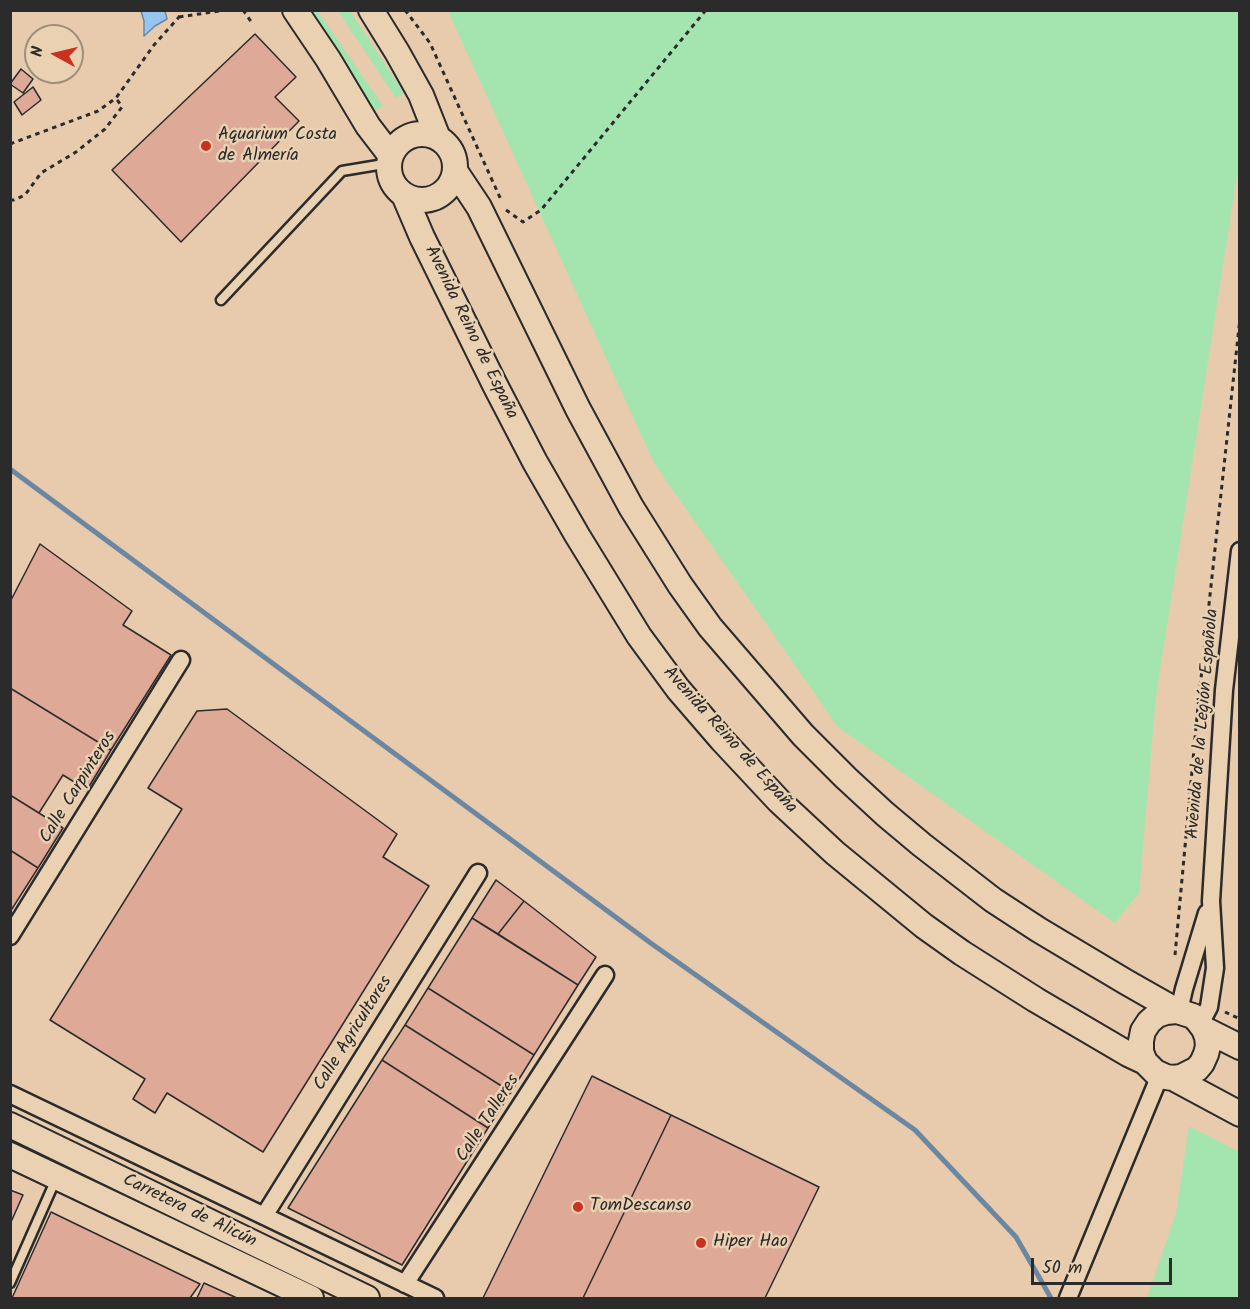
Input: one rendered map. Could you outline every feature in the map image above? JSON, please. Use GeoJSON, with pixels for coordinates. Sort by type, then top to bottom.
{"type":"FeatureCollection","features":[{"type":"Feature","properties":{"kind":"street"},"geometry":{"type":"LineString","coordinates":[[295,10],[390,159]]}},
{"type":"Feature","properties":{"kind":"street"},"geometry":{"type":"LineString","coordinates":[[371,10],[422,95],[438,138]]}},
{"type":"Feature","properties":{"kind":"street"},"geometry":{"type":"LineString","coordinates":[[423,133],[438,138],[451,149],[455,160],[452,182],[436,197],[425,200],[404,195],[391,178],[390,159],[395,147],[403,139],[413,134],[423,133]]}},
{"type":"Feature","properties":{"kind":"street"},"geometry":{"type":"LineString","coordinates":[[455,171],[479,207],[578,409],[631,507],[686,594],[710,627],[803,735],[885,814],[986,894],[1084,958],[1178,1011],[1192,1016],[1202,1026],[1239,1047]]}},
{"type":"Feature","properties":{"kind":"street","name":"Avenida Reino de España"},"geometry":{"type":"LineString","coordinates":[[404,195],[432,257],[535,462],[577,535],[639,636],[678,689],[722,740],[779,801],[835,853],[924,926],[1001,979],[1078,1025],[1239,1114]]}},
{"type":"Feature","properties":{"kind":"street","name":"Avenida de la Legión Española"},"geometry":{"type":"LineString","coordinates":[[1202,1026],[1209,1006],[1215,968],[1211,901],[1224,690],[1239,551]]}},
{"type":"Feature","properties":{"kind":"street","name":"Calle Carpinteros"},"geometry":{"type":"LineString","coordinates":[[10,936],[180,660]]}},
{"type":"Feature","properties":{"kind":"street","name":"Calle Agricultores"},"geometry":{"type":"LineString","coordinates":[[264,1216],[478,873]]}},
{"type":"Feature","properties":{"kind":"street","name":"Avenida de la Legión Española"},"geometry":{"type":"LineString","coordinates":[[1178,1011],[1211,901]]}},
{"type":"Feature","properties":{"kind":"street","name":"Calle Talleres"},"geometry":{"type":"LineString","coordinates":[[405,1284],[605,975]]}},
{"type":"Feature","properties":{"kind":"street"},"geometry":{"type":"LineString","coordinates":[[1178,1011],[1157,1015],[1143,1031],[1141,1052],[1159,1071],[1181,1077],[1190,1074],[1202,1063],[1208,1046],[1202,1026]]}},
{"type":"Feature","properties":{"kind":"street"},"geometry":{"type":"LineString","coordinates":[[1068,1299],[1159,1071]]}},
{"type":"Feature","properties":{"kind":"street"},"geometry":{"type":"LineString","coordinates":[[10,1094],[435,1299]]}},
{"type":"Feature","properties":{"kind":"street","name":"Carretera de Alicún"},"geometry":{"type":"LineString","coordinates":[[10,1125],[367,1299]]}},
{"type":"Feature","properties":{"kind":"street","name":"Carretera de Alicún"},"geometry":{"type":"LineString","coordinates":[[10,1155],[311,1299]]}},
{"type":"Feature","properties":{"kind":"lane"},"geometry":{"type":"LineString","coordinates":[[221,300],[342,171],[390,159]]}},
{"type":"Feature","properties":{"kind":"lane"},"geometry":{"type":"LineString","coordinates":[[10,1283],[56,1178]]}},
{"type":"Feature","properties":{"kind":"path"},"geometry":{"type":"LineString","coordinates":[[10,144],[98,111],[116,98],[154,45],[179,17],[182,10]]}},
{"type":"Feature","properties":{"kind":"path"},"geometry":{"type":"LineString","coordinates":[[179,17],[226,10]]}},
{"type":"Feature","properties":{"kind":"path"},"geometry":{"type":"LineString","coordinates":[[243,10],[252,23]]}},
{"type":"Feature","properties":{"kind":"path"},"geometry":{"type":"LineString","coordinates":[[405,10],[430,43],[506,211],[523,222],[541,210],[706,10]]}},
{"type":"Feature","properties":{"kind":"path"},"geometry":{"type":"LineString","coordinates":[[10,200],[25,195],[42,173],[76,152],[105,129],[122,107],[116,98]]}},
{"type":"Feature","properties":{"kind":"path"},"geometry":{"type":"LineString","coordinates":[[1175,957],[1198,706],[1239,318]]}},
{"type":"Feature","properties":{"kind":"green space"},"geometry":{"type":"Polygon","coordinates":[[[306,11],[318,11],[383,106],[374,111],[306,11]]]}},
{"type":"Feature","properties":{"kind":"green space"},"geometry":{"type":"Polygon","coordinates":[[[338,11],[350,11],[404,93],[396,98],[338,11]]]}},
{"type":"Feature","properties":{"kind":"green space"},"geometry":{"type":"Polygon","coordinates":[[[448,11],[1239,11],[1239,162],[1156,696],[1139,893],[1115,923],[838,727],[654,463],[448,11]]]}},
{"type":"Feature","properties":{"kind":"green space"},"geometry":{"type":"Polygon","coordinates":[[[1189,1126],[1239,1152],[1239,1298],[1147,1298],[1176,1213],[1189,1126]]]}},
{"type":"Feature","properties":{"kind":"water"},"geometry":{"type":"Polygon","coordinates":[[[141,11],[165,11],[167,19],[144,36],[141,11]]]}},
{"type":"Feature","properties":{"kind":"building","name":"Aquarium Costa de Almería"},"geometry":{"type":"Polygon","coordinates":[[[255,34],[296,77],[275,97],[299,121],[181,242],[112,170],[255,34]]]}},
{"type":"Feature","properties":{"kind":"building"},"geometry":{"type":"Polygon","coordinates":[[[21,69],[24,72],[24,84],[29,84],[23,93],[10,84],[21,69]]]}},
{"type":"Feature","properties":{"kind":"building"},"geometry":{"type":"Polygon","coordinates":[[[33,87],[41,100],[22,115],[14,102],[33,87]]]}},
{"type":"Feature","properties":{"kind":"building"},"geometry":{"type":"Polygon","coordinates":[[[40,544],[132,611],[123,625],[171,655],[111,750],[10,688],[10,602],[40,544]]]}},
{"type":"Feature","properties":{"kind":"building"},"geometry":{"type":"Polygon","coordinates":[[[10,688],[111,750],[87,790],[63,775],[39,813],[10,795],[10,688]]]}},
{"type":"Feature","properties":{"kind":"building"},"geometry":{"type":"Polygon","coordinates":[[[227,709],[397,834],[383,857],[429,886],[263,1152],[167,1093],[155,1113],[133,1099],[145,1079],[50,1020],[182,809],[148,788],[197,711],[227,709]]]}},
{"type":"Feature","properties":{"kind":"building"},"geometry":{"type":"Polygon","coordinates":[[[10,795],[63,828],[38,868],[10,850],[10,795]]]}},
{"type":"Feature","properties":{"kind":"building"},"geometry":{"type":"Polygon","coordinates":[[[10,850],[38,868],[10,912],[10,850]]]}},
{"type":"Feature","properties":{"kind":"building"},"geometry":{"type":"Polygon","coordinates":[[[496,880],[524,901],[498,934],[472,918],[496,880]]]}},
{"type":"Feature","properties":{"kind":"building"},"geometry":{"type":"Polygon","coordinates":[[[524,901],[596,957],[578,985],[498,934],[524,901]]]}},
{"type":"Feature","properties":{"kind":"building"},"geometry":{"type":"Polygon","coordinates":[[[472,918],[578,985],[534,1055],[428,988],[472,918]]]}},
{"type":"Feature","properties":{"kind":"building"},"geometry":{"type":"Polygon","coordinates":[[[428,988],[534,1055],[511,1092],[405,1025],[428,988]]]}},
{"type":"Feature","properties":{"kind":"building"},"geometry":{"type":"Polygon","coordinates":[[[405,1025],[511,1092],[488,1128],[382,1060],[405,1025]]]}},
{"type":"Feature","properties":{"kind":"building"},"geometry":{"type":"Polygon","coordinates":[[[382,1060],[488,1128],[402,1265],[288,1208],[382,1060]]]}},
{"type":"Feature","properties":{"kind":"building","name":"TomDescanso"},"geometry":{"type":"Polygon","coordinates":[[[592,1076],[671,1115],[583,1298],[483,1298],[592,1076]]]}},
{"type":"Feature","properties":{"kind":"building","name":"Hiper Hao"},"geometry":{"type":"Polygon","coordinates":[[[671,1115],[819,1187],[765,1298],[583,1298],[671,1115]]]}},
{"type":"Feature","properties":{"kind":"building"},"geometry":{"type":"Polygon","coordinates":[[[10,1190],[23,1195],[11,1222],[10,1222],[10,1190]]]}},
{"type":"Feature","properties":{"kind":"building"},"geometry":{"type":"Polygon","coordinates":[[[51,1212],[200,1284],[190,1298],[12,1298],[51,1212]]]}},
{"type":"Feature","properties":{"kind":"building"},"geometry":{"type":"Polygon","coordinates":[[[204,1283],[237,1298],[197,1298],[204,1283]]]}},
{"type":"Feature","properties":{"kind":"waterway"},"geometry":{"type":"LineString","coordinates":[[10,469],[652,944],[915,1130],[1016,1237],[1051,1298]]}},
{"type":"Feature","properties":{"kind":"place","name":"Aquarium Costa de Almería"},"geometry":{"type":"Point","coordinates":[206,146]}},
{"type":"Feature","properties":{"kind":"place","name":"TomDescanso"},"geometry":{"type":"Point","coordinates":[578,1207]}},
{"type":"Feature","properties":{"kind":"place","name":"Hiper Hao"},"geometry":{"type":"Point","coordinates":[701,1243]}}]}
